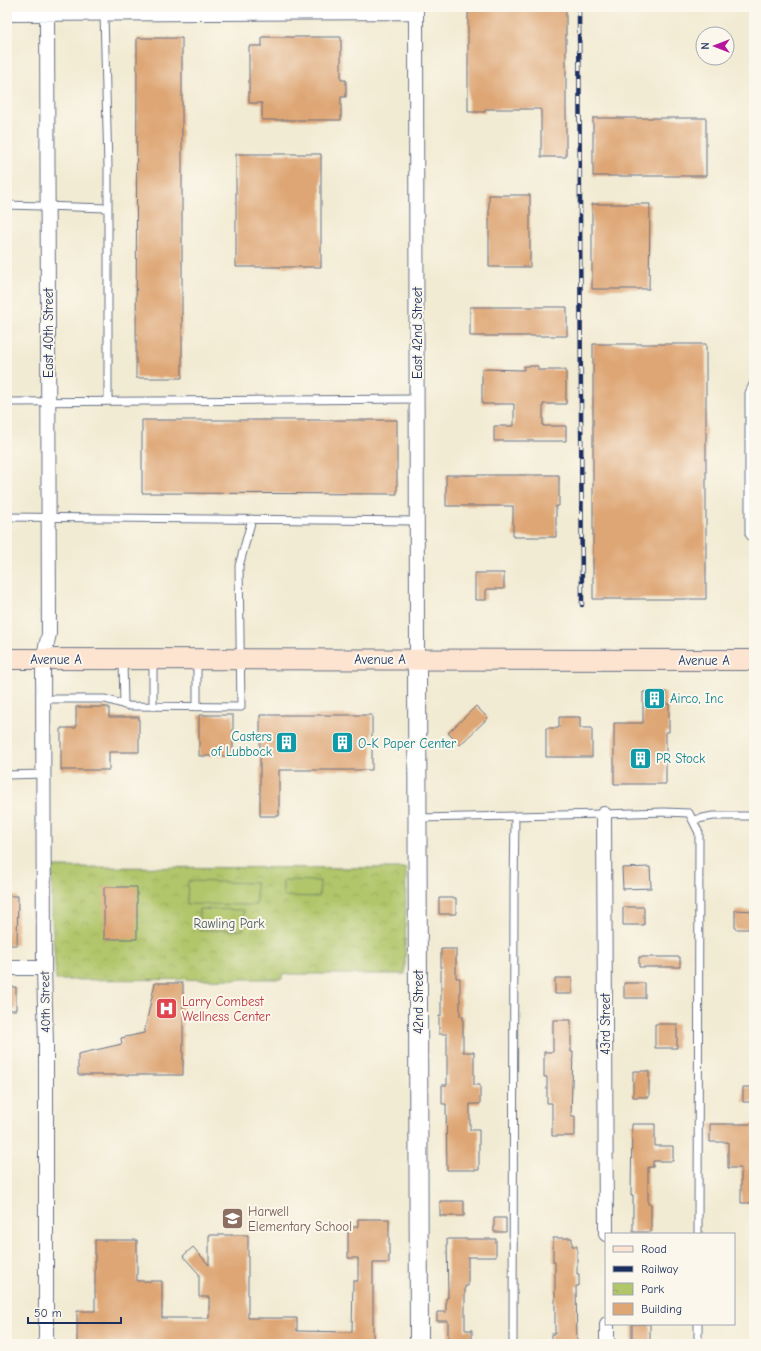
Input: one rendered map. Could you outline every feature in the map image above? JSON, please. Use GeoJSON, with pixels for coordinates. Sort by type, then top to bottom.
{"type":"FeatureCollection","features":[{"type":"Feature","properties":{"kind":"main road","name":"Avenue A"},"geometry":{"type":"LineString","coordinates":[[7,659],[754,660]]}},
{"type":"Feature","properties":{"kind":"street"},"geometry":{"type":"LineString","coordinates":[[7,14],[47,10],[104,14],[175,10],[416,10]]}},
{"type":"Feature","properties":{"kind":"street","name":"East 40th Street"},"geometry":{"type":"LineString","coordinates":[[44,659],[49,634],[47,10]]}},
{"type":"Feature","properties":{"kind":"street","name":"East 42nd Street"},"geometry":{"type":"LineString","coordinates":[[416,10],[417,659]]}},
{"type":"Feature","properties":{"kind":"street","name":"40th Street"},"geometry":{"type":"LineString","coordinates":[[44,659],[46,1344]]}},
{"type":"Feature","properties":{"kind":"street","name":"42nd Street"},"geometry":{"type":"LineString","coordinates":[[417,659],[419,1344]]}},
{"type":"Feature","properties":{"kind":"street","name":"43rd Street"},"geometry":{"type":"LineString","coordinates":[[604,814],[606,1233]]}},
{"type":"Feature","properties":{"kind":"street"},"geometry":{"type":"LineString","coordinates":[[7,968],[44,968]]}},
{"type":"Feature","properties":{"kind":"street"},"geometry":{"type":"LineString","coordinates":[[607,1325],[607,1344]]}},
{"type":"Feature","properties":{"kind":"lane"},"geometry":{"type":"LineString","coordinates":[[104,14],[108,208],[108,401]]}},
{"type":"Feature","properties":{"kind":"lane"},"geometry":{"type":"LineString","coordinates":[[7,205],[108,208]]}},
{"type":"Feature","properties":{"kind":"lane"},"geometry":{"type":"LineString","coordinates":[[754,382],[749,393],[752,460],[749,534],[754,541]]}},
{"type":"Feature","properties":{"kind":"lane"},"geometry":{"type":"LineString","coordinates":[[7,402],[417,399]]}},
{"type":"Feature","properties":{"kind":"lane"},"geometry":{"type":"LineString","coordinates":[[7,517],[417,521]]}},
{"type":"Feature","properties":{"kind":"lane"},"geometry":{"type":"LineString","coordinates":[[44,699],[104,699],[129,706],[241,707],[239,566],[252,519]]}},
{"type":"Feature","properties":{"kind":"lane"},"geometry":{"type":"LineString","coordinates":[[123,659],[124,705]]}},
{"type":"Feature","properties":{"kind":"lane"},"geometry":{"type":"LineString","coordinates":[[153,659],[153,706]]}},
{"type":"Feature","properties":{"kind":"lane"},"geometry":{"type":"LineString","coordinates":[[197,659],[197,706]]}},
{"type":"Feature","properties":{"kind":"lane"},"geometry":{"type":"LineString","coordinates":[[7,775],[44,774]]}},
{"type":"Feature","properties":{"kind":"lane"},"geometry":{"type":"LineString","coordinates":[[418,818],[664,812],[689,813],[699,833],[698,1233]]}},
{"type":"Feature","properties":{"kind":"lane"},"geometry":{"type":"LineString","coordinates":[[514,1344],[515,816]]}},
{"type":"Feature","properties":{"kind":"lane"},"geometry":{"type":"LineString","coordinates":[[693,820],[713,816],[754,816]]}},
{"type":"Feature","properties":{"kind":"lane"},"geometry":{"type":"LineString","coordinates":[[698,1325],[698,1344]]}},
{"type":"Feature","properties":{"kind":"green space","name":"Rawling Park"},"geometry":{"type":"Polygon","coordinates":[[[52,867],[406,868],[405,974],[282,974],[282,979],[56,980],[52,918],[52,867]]]}},
{"type":"Feature","properties":{"kind":"green space"},"geometry":{"type":"Polygon","coordinates":[[[283,880],[320,881],[319,897],[283,896],[283,880]]]}},
{"type":"Feature","properties":{"kind":"green space"},"geometry":{"type":"Polygon","coordinates":[[[188,881],[256,883],[256,905],[187,904],[188,881]]]}},
{"type":"Feature","properties":{"kind":"green space"},"geometry":{"type":"Polygon","coordinates":[[[199,909],[244,910],[243,930],[199,930],[199,909]]]}},
{"type":"Feature","properties":{"kind":"building"},"geometry":{"type":"Polygon","coordinates":[[[468,7],[566,7],[566,157],[541,157],[541,109],[485,109],[485,112],[468,112],[468,7]]]}},
{"type":"Feature","properties":{"kind":"building"},"geometry":{"type":"Polygon","coordinates":[[[262,37],[341,37],[341,80],[346,80],[346,97],[341,97],[341,120],[262,120],[262,103],[249,103],[249,46],[262,46],[262,37]]]}},
{"type":"Feature","properties":{"kind":"building"},"geometry":{"type":"Polygon","coordinates":[[[137,38],[182,38],[182,378],[136,378],[137,38]]]}},
{"type":"Feature","properties":{"kind":"building"},"geometry":{"type":"Polygon","coordinates":[[[593,118],[706,118],[706,176],[593,176],[593,118]]]}},
{"type":"Feature","properties":{"kind":"building"},"geometry":{"type":"Polygon","coordinates":[[[236,154],[321,154],[321,267],[236,267],[236,154]]]}},
{"type":"Feature","properties":{"kind":"building"},"geometry":{"type":"Polygon","coordinates":[[[489,195],[530,195],[530,267],[489,267],[489,195]]]}},
{"type":"Feature","properties":{"kind":"building"},"geometry":{"type":"Polygon","coordinates":[[[592,204],[650,204],[649,289],[592,289],[592,204]]]}},
{"type":"Feature","properties":{"kind":"building"},"geometry":{"type":"Polygon","coordinates":[[[470,307],[567,307],[567,336],[470,336],[470,307]]]}},
{"type":"Feature","properties":{"kind":"building"},"geometry":{"type":"Polygon","coordinates":[[[593,344],[706,344],[706,599],[593,599],[593,344]]]}},
{"type":"Feature","properties":{"kind":"building"},"geometry":{"type":"Polygon","coordinates":[[[524,366],[538,366],[538,370],[566,370],[566,404],[543,404],[543,426],[566,426],[566,441],[494,441],[494,426],[514,426],[514,404],[482,404],[482,369],[524,370],[524,366]]]}},
{"type":"Feature","properties":{"kind":"building"},"geometry":{"type":"Polygon","coordinates":[[[142,420],[397,420],[397,494],[142,493],[142,420]]]}},
{"type":"Feature","properties":{"kind":"building"},"geometry":{"type":"Polygon","coordinates":[[[446,475],[559,475],[559,506],[556,506],[556,537],[513,537],[513,506],[446,506],[446,475]]]}},
{"type":"Feature","properties":{"kind":"building"},"geometry":{"type":"Polygon","coordinates":[[[475,573],[504,573],[504,589],[486,589],[486,600],[475,600],[475,573]]]}},
{"type":"Feature","properties":{"kind":"building","name":"PR Stock"},"geometry":{"type":"Polygon","coordinates":[[[643,692],[666,692],[666,704],[669,704],[669,732],[666,732],[666,784],[614,784],[614,723],[643,723],[643,692]]]}},
{"type":"Feature","properties":{"kind":"building"},"geometry":{"type":"Polygon","coordinates":[[[476,706],[488,718],[460,745],[448,733],[476,706]]]}},
{"type":"Feature","properties":{"kind":"building"},"geometry":{"type":"Polygon","coordinates":[[[76,707],[109,707],[109,717],[139,717],[139,752],[109,752],[109,770],[61,770],[61,728],[76,728],[76,707]]]}},
{"type":"Feature","properties":{"kind":"building"},"geometry":{"type":"Polygon","coordinates":[[[199,715],[233,715],[233,756],[199,756],[199,715]]]}},
{"type":"Feature","properties":{"kind":"building"},"geometry":{"type":"Polygon","coordinates":[[[260,715],[372,715],[372,770],[279,770],[279,816],[260,816],[260,715]]]}},
{"type":"Feature","properties":{"kind":"building"},"geometry":{"type":"Polygon","coordinates":[[[559,717],[580,717],[580,728],[592,728],[592,757],[546,757],[546,728],[559,728],[559,717]]]}},
{"type":"Feature","properties":{"kind":"building"},"geometry":{"type":"Polygon","coordinates":[[[650,867],[651,888],[623,889],[622,868],[650,867]]]}},
{"type":"Feature","properties":{"kind":"building"},"geometry":{"type":"Polygon","coordinates":[[[104,887],[137,887],[137,939],[104,939],[104,887]]]}},
{"type":"Feature","properties":{"kind":"building"},"geometry":{"type":"Polygon","coordinates":[[[7,896],[18,896],[17,945],[7,945],[7,896]]]}},
{"type":"Feature","properties":{"kind":"building"},"geometry":{"type":"Polygon","coordinates":[[[439,898],[456,898],[456,914],[439,914],[439,898]]]}},
{"type":"Feature","properties":{"kind":"building"},"geometry":{"type":"Polygon","coordinates":[[[623,907],[644,907],[644,925],[623,925],[623,907]]]}},
{"type":"Feature","properties":{"kind":"building"},"geometry":{"type":"Polygon","coordinates":[[[735,910],[754,911],[754,929],[735,929],[735,910]]]}},
{"type":"Feature","properties":{"kind":"building"},"geometry":{"type":"Polygon","coordinates":[[[441,949],[456,949],[456,978],[460,978],[460,1016],[463,1016],[463,1052],[474,1052],[474,1085],[480,1085],[480,1104],[470,1104],[470,1130],[479,1130],[479,1170],[447,1170],[446,1104],[442,1104],[442,1085],[447,1085],[447,1034],[439,1034],[439,1016],[441,1016],[441,949]]]}},
{"type":"Feature","properties":{"kind":"building"},"geometry":{"type":"Polygon","coordinates":[[[639,957],[680,957],[680,967],[639,967],[639,957]]]}},
{"type":"Feature","properties":{"kind":"building"},"geometry":{"type":"Polygon","coordinates":[[[555,978],[572,978],[572,994],[555,994],[555,978]]]}},
{"type":"Feature","properties":{"kind":"building","name":"Larry Combest Wellness Center"},"geometry":{"type":"Polygon","coordinates":[[[155,983],[183,983],[183,1075],[78,1075],[78,1054],[122,1044],[121,1038],[144,1033],[155,983]]]}},
{"type":"Feature","properties":{"kind":"building"},"geometry":{"type":"Polygon","coordinates":[[[624,983],[645,983],[645,998],[624,998],[624,983]]]}},
{"type":"Feature","properties":{"kind":"building"},"geometry":{"type":"Polygon","coordinates":[[[7,987],[16,987],[16,1010],[7,1010],[7,987]]]}},
{"type":"Feature","properties":{"kind":"building"},"geometry":{"type":"Polygon","coordinates":[[[553,1020],[571,1020],[571,1052],[573,1052],[571,1116],[575,1116],[575,1136],[552,1136],[552,1103],[547,1103],[547,1077],[544,1077],[544,1052],[553,1052],[553,1020]]]}},
{"type":"Feature","properties":{"kind":"building"},"geometry":{"type":"Polygon","coordinates":[[[655,1024],[677,1024],[677,1048],[655,1048],[655,1024]]]}},
{"type":"Feature","properties":{"kind":"building"},"geometry":{"type":"Polygon","coordinates":[[[633,1071],[649,1071],[649,1097],[633,1097],[633,1071]]]}},
{"type":"Feature","properties":{"kind":"building"},"geometry":{"type":"Polygon","coordinates":[[[743,1087],[754,1087],[754,1102],[743,1102],[743,1087]]]}},
{"type":"Feature","properties":{"kind":"building"},"geometry":{"type":"Polygon","coordinates":[[[632,1124],[655,1124],[655,1146],[673,1146],[673,1161],[653,1161],[653,1167],[648,1167],[648,1204],[651,1204],[651,1232],[633,1232],[633,1195],[631,1195],[632,1124]]]}},
{"type":"Feature","properties":{"kind":"building"},"geometry":{"type":"Polygon","coordinates":[[[710,1124],[754,1124],[754,1203],[741,1203],[741,1168],[728,1168],[728,1142],[710,1142],[710,1124]]]}},
{"type":"Feature","properties":{"kind":"building"},"geometry":{"type":"Polygon","coordinates":[[[440,1201],[464,1201],[464,1216],[440,1216],[440,1201]]]}},
{"type":"Feature","properties":{"kind":"building"},"geometry":{"type":"Polygon","coordinates":[[[494,1218],[506,1218],[506,1232],[494,1232],[494,1218]]]}},
{"type":"Feature","properties":{"kind":"building"},"geometry":{"type":"Polygon","coordinates":[[[358,1219],[389,1219],[389,1263],[373,1263],[373,1344],[77,1344],[77,1311],[95,1311],[95,1240],[137,1240],[137,1281],[162,1281],[162,1318],[209,1318],[209,1297],[199,1297],[199,1274],[183,1256],[193,1247],[209,1265],[209,1235],[248,1235],[248,1318],[297,1318],[297,1331],[352,1332],[353,1281],[358,1281],[358,1258],[348,1258],[348,1227],[358,1227],[358,1219]]]}},
{"type":"Feature","properties":{"kind":"building"},"geometry":{"type":"Polygon","coordinates":[[[553,1238],[572,1238],[572,1246],[577,1246],[577,1274],[579,1274],[579,1286],[576,1286],[577,1344],[551,1344],[551,1334],[555,1334],[555,1262],[553,1262],[553,1238]]]}},
{"type":"Feature","properties":{"kind":"building"},"geometry":{"type":"Polygon","coordinates":[[[447,1239],[496,1239],[496,1257],[468,1257],[468,1286],[465,1286],[465,1330],[472,1330],[472,1344],[448,1344],[448,1321],[437,1321],[437,1312],[446,1312],[446,1298],[448,1298],[447,1239]]]}},
{"type":"Feature","properties":{"kind":"building"},"geometry":{"type":"Polygon","coordinates":[[[632,1325],[650,1325],[650,1344],[632,1344],[632,1325]]]}},
{"type":"Feature","properties":{"kind":"railway"},"geometry":{"type":"LineString","coordinates":[[579,7],[582,605]]}},
{"type":"Feature","properties":{"kind":"place","name":"Airco, Inc"},"geometry":{"type":"Point","coordinates":[654,698]}},
{"type":"Feature","properties":{"kind":"place","name":"Casters of Lubbock"},"geometry":{"type":"Point","coordinates":[287,743]}},
{"type":"Feature","properties":{"kind":"place","name":"O-K Paper Center"},"geometry":{"type":"Point","coordinates":[343,743]}},
{"type":"Feature","properties":{"kind":"place","name":"PR Stock"},"geometry":{"type":"Point","coordinates":[640,758]}},
{"type":"Feature","properties":{"kind":"place","name":"Larry Combest Wellness Center"},"geometry":{"type":"Point","coordinates":[166,1008]}},
{"type":"Feature","properties":{"kind":"place","name":"Harwell Elementary School"},"geometry":{"type":"Point","coordinates":[232,1218]}}]}
